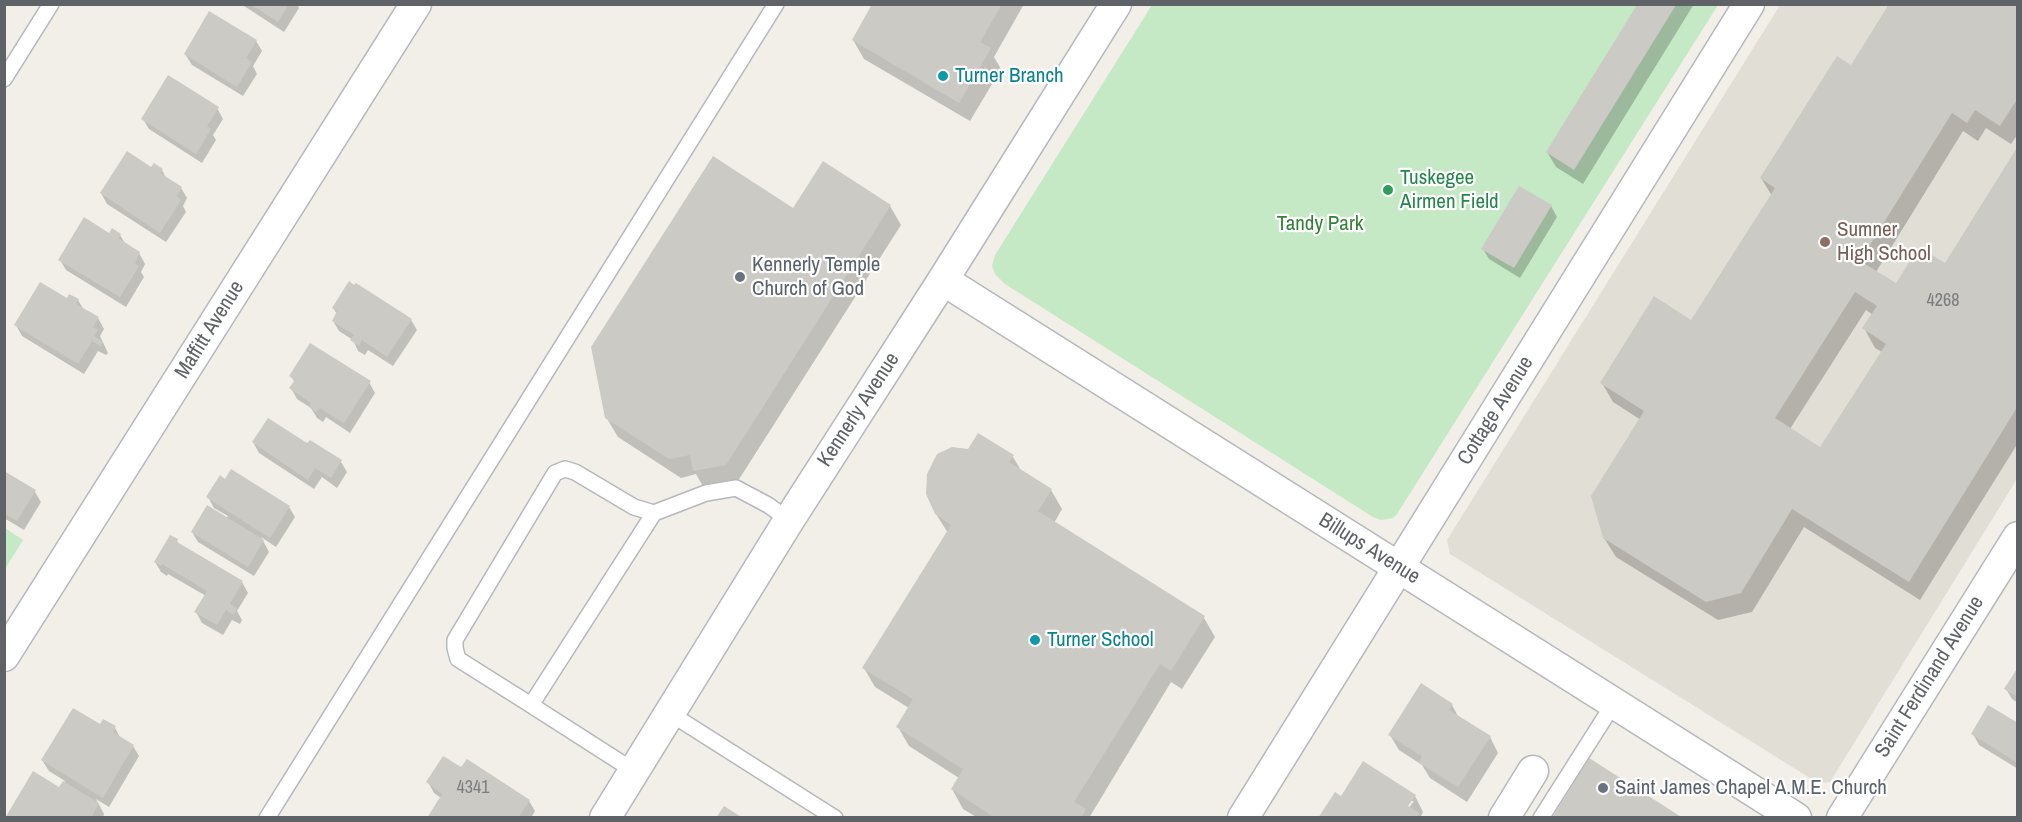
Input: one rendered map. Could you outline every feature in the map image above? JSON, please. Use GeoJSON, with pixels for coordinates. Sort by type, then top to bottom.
{"type":"FeatureCollection","features":[{"type":"Feature","properties":{"kind":"street","name":"Maffitt Avenue"},"geometry":{"type":"LineString","coordinates":[[4,656],[416,4]]}},
{"type":"Feature","properties":{"kind":"street","name":"Kennerly Avenue"},"geometry":{"type":"LineString","coordinates":[[605,818],[789,520],[1116,4]]}},
{"type":"Feature","properties":{"kind":"street","name":"Cottage Avenue"},"geometry":{"type":"LineString","coordinates":[[1243,818],[1749,4]]}},
{"type":"Feature","properties":{"kind":"street","name":"Billups Avenue"},"geometry":{"type":"LineString","coordinates":[[943,280],[1796,818]]}},
{"type":"Feature","properties":{"kind":"street","name":"Saint Ferdinand Avenue"},"geometry":{"type":"LineString","coordinates":[[1842,818],[2018,537]]}},
{"type":"Feature","properties":{"kind":"street"},"geometry":{"type":"LineString","coordinates":[[1504,818],[1533,771]]}},
{"type":"Feature","properties":{"kind":"lane"},"geometry":{"type":"LineString","coordinates":[[4,79],[51,4]]}},
{"type":"Feature","properties":{"kind":"lane"},"geometry":{"type":"LineString","coordinates":[[267,818],[776,4]]}},
{"type":"Feature","properties":{"kind":"lane"},"geometry":{"type":"LineString","coordinates":[[634,771],[458,660],[454,648],[455,640],[555,472],[565,470],[575,472],[634,507],[654,513]]}},
{"type":"Feature","properties":{"kind":"lane"},"geometry":{"type":"LineString","coordinates":[[531,705],[654,513],[706,493],[736,488],[768,505],[789,520]]}},
{"type":"Feature","properties":{"kind":"lane"},"geometry":{"type":"LineString","coordinates":[[1541,818],[1614,703]]}},
{"type":"Feature","properties":{"kind":"lane"},"geometry":{"type":"LineString","coordinates":[[671,714],[836,818]]}},
{"type":"Feature","properties":{"kind":"shaded area","name":"Sumner High School"},"geometry":{"type":"Polygon","coordinates":[[[1780,5],[2017,5],[2017,479],[1830,782],[1818,783],[1450,554],[1447,540],[1780,5]]]}},
{"type":"Feature","properties":{"kind":"green space","name":"Tandy Park"},"geometry":{"type":"Polygon","coordinates":[[[1152,5],[1718,5],[1393,518],[1381,520],[1373,517],[1005,284],[995,274],[992,266],[995,255],[1152,5]]]}},
{"type":"Feature","properties":{"kind":"green space"},"geometry":{"type":"Polygon","coordinates":[[[5,528],[23,540],[5,569],[5,528]]]}},
{"type":"Feature","properties":{"kind":"building"},"geometry":{"type":"Polygon","coordinates":[[[250,4],[289,4],[278,22],[250,4]]]}},
{"type":"Feature","properties":{"kind":"building","name":"Turner Branch"},"geometry":{"type":"Polygon","coordinates":[[[872,4],[1002,4],[980,42],[991,48],[959,103],[852,40],[872,4]]]}},
{"type":"Feature","properties":{"kind":"building"},"geometry":{"type":"Polygon","coordinates":[[[1889,4],[2018,4],[2018,98],[2000,126],[1975,110],[1967,123],[1952,113],[1860,261],[1896,283],[1919,247],[1945,263],[2018,146],[2018,406],[1909,582],[1792,509],[1741,593],[1706,602],[1603,538],[1591,496],[1644,411],[1600,383],[1654,296],[1691,320],[1775,188],[1760,178],[1837,56],[1851,65],[1889,4]],[[1855,292],[1775,418],[1820,447],[1886,344],[1862,328],[1877,306],[1855,292]]]}},
{"type":"Feature","properties":{"kind":"building"},"geometry":{"type":"Polygon","coordinates":[[[1637,5],[1676,5],[1574,170],[1546,152],[1637,5]]]}},
{"type":"Feature","properties":{"kind":"building"},"geometry":{"type":"Polygon","coordinates":[[[209,11],[257,40],[246,58],[252,62],[237,87],[184,54],[209,11]]]}},
{"type":"Feature","properties":{"kind":"building"},"geometry":{"type":"Polygon","coordinates":[[[168,75],[219,107],[207,126],[211,129],[196,154],[141,119],[168,75]]]}},
{"type":"Feature","properties":{"kind":"building"},"geometry":{"type":"Polygon","coordinates":[[[127,151],[151,167],[154,163],[163,169],[160,173],[182,187],[177,196],[181,200],[160,233],[100,193],[127,151]]]}},
{"type":"Feature","properties":{"kind":"building","name":"Kennerly Temple Church of God"},"geometry":{"type":"Polygon","coordinates":[[[713,156],[793,208],[823,161],[891,205],[726,465],[693,471],[690,455],[669,459],[605,418],[591,347],[713,156]]]}},
{"type":"Feature","properties":{"kind":"building"},"geometry":{"type":"Polygon","coordinates":[[[1519,186],[1552,205],[1514,268],[1481,249],[1519,186]]]}},
{"type":"Feature","properties":{"kind":"building"},"geometry":{"type":"Polygon","coordinates":[[[84,217],[109,233],[112,228],[121,234],[118,238],[140,252],[135,263],[139,266],[120,297],[58,260],[84,217]]]}},
{"type":"Feature","properties":{"kind":"building"},"geometry":{"type":"Polygon","coordinates":[[[349,281],[354,285],[356,283],[412,319],[387,357],[362,340],[359,346],[350,340],[354,335],[332,321],[337,311],[332,308],[349,281]]]}},
{"type":"Feature","properties":{"kind":"building"},"geometry":{"type":"Polygon","coordinates":[[[40,282],[67,298],[69,294],[79,299],[76,304],[99,317],[93,327],[98,330],[94,336],[103,342],[100,346],[92,341],[78,364],[14,325],[40,282]]]}},
{"type":"Feature","properties":{"kind":"building"},"geometry":{"type":"Polygon","coordinates":[[[310,343],[371,381],[344,423],[320,408],[316,412],[309,407],[311,403],[289,388],[295,380],[289,376],[310,343]]]}},
{"type":"Feature","properties":{"kind":"building"},"geometry":{"type":"Polygon","coordinates":[[[268,418],[307,443],[310,440],[342,460],[331,478],[315,468],[308,480],[252,442],[268,418]]]}},
{"type":"Feature","properties":{"kind":"building","name":"Turner School"},"geometry":{"type":"Polygon","coordinates":[[[978,433],[1014,455],[1009,462],[1052,489],[1038,511],[1205,616],[1171,671],[1160,664],[1074,802],[1086,809],[1081,818],[995,818],[951,789],[963,769],[896,727],[913,699],[862,668],[951,525],[935,514],[926,494],[927,474],[937,454],[952,447],[968,449],[978,433]]]}},
{"type":"Feature","properties":{"kind":"building"},"geometry":{"type":"Polygon","coordinates":[[[231,469],[290,506],[270,538],[206,497],[220,475],[225,479],[231,469]]]}},
{"type":"Feature","properties":{"kind":"building"},"geometry":{"type":"Polygon","coordinates":[[[4,471],[36,490],[17,521],[4,513],[4,471]]]}},
{"type":"Feature","properties":{"kind":"building"},"geometry":{"type":"Polygon","coordinates":[[[207,505],[264,540],[248,567],[191,532],[207,505]]]}},
{"type":"Feature","properties":{"kind":"building"},"geometry":{"type":"Polygon","coordinates":[[[170,535],[178,539],[177,542],[243,581],[230,604],[237,608],[234,615],[226,610],[217,625],[194,612],[207,591],[162,564],[161,566],[154,562],[170,535]]]}},
{"type":"Feature","properties":{"kind":"building"},"geometry":{"type":"Polygon","coordinates":[[[2018,667],[2018,697],[2004,689],[2018,667]]]}},
{"type":"Feature","properties":{"kind":"building"},"geometry":{"type":"Polygon","coordinates":[[[1421,683],[1453,704],[1449,710],[1491,736],[1458,787],[1419,763],[1422,756],[1388,735],[1421,683]]]}},
{"type":"Feature","properties":{"kind":"building"},"geometry":{"type":"Polygon","coordinates":[[[1988,705],[2018,723],[2018,763],[1971,734],[1988,705]]]}},
{"type":"Feature","properties":{"kind":"building"},"geometry":{"type":"Polygon","coordinates":[[[73,708],[100,724],[103,719],[116,726],[113,732],[134,745],[103,798],[41,760],[73,708]]]}},
{"type":"Feature","properties":{"kind":"building"},"geometry":{"type":"Polygon","coordinates":[[[443,756],[461,767],[467,759],[530,800],[518,818],[427,818],[442,794],[426,782],[443,756]]]}},
{"type":"Feature","properties":{"kind":"building","name":"Saint James Chapel A.M.E. Church"},"geometry":{"type":"Polygon","coordinates":[[[1589,758],[1683,818],[1552,818],[1589,758]]]}},
{"type":"Feature","properties":{"kind":"building"},"geometry":{"type":"Polygon","coordinates":[[[1363,761],[1416,795],[1408,806],[1419,813],[1417,818],[1318,818],[1335,792],[1341,796],[1363,761]]]}},
{"type":"Feature","properties":{"kind":"building"},"geometry":{"type":"Polygon","coordinates":[[[33,771],[59,787],[63,781],[99,803],[91,818],[5,818],[33,771]]]}},
{"type":"Feature","properties":{"kind":"building"},"geometry":{"type":"Polygon","coordinates":[[[724,806],[743,818],[716,818],[724,806]]]}},
{"type":"Feature","properties":{"kind":"place","name":"Turner Branch"},"geometry":{"type":"Point","coordinates":[943,76]}},
{"type":"Feature","properties":{"kind":"place","name":"Tuskegee Airmen Field"},"geometry":{"type":"Point","coordinates":[1388,190]}},
{"type":"Feature","properties":{"kind":"place","name":"Sumner High School"},"geometry":{"type":"Point","coordinates":[1825,242]}},
{"type":"Feature","properties":{"kind":"place","name":"Kennerly Temple Church of God"},"geometry":{"type":"Point","coordinates":[740,277]}},
{"type":"Feature","properties":{"kind":"place","name":"Turner School"},"geometry":{"type":"Point","coordinates":[1035,640]}},
{"type":"Feature","properties":{"kind":"place","name":"Saint James Chapel A.M.E. Church"},"geometry":{"type":"Point","coordinates":[1603,788]}}]}
